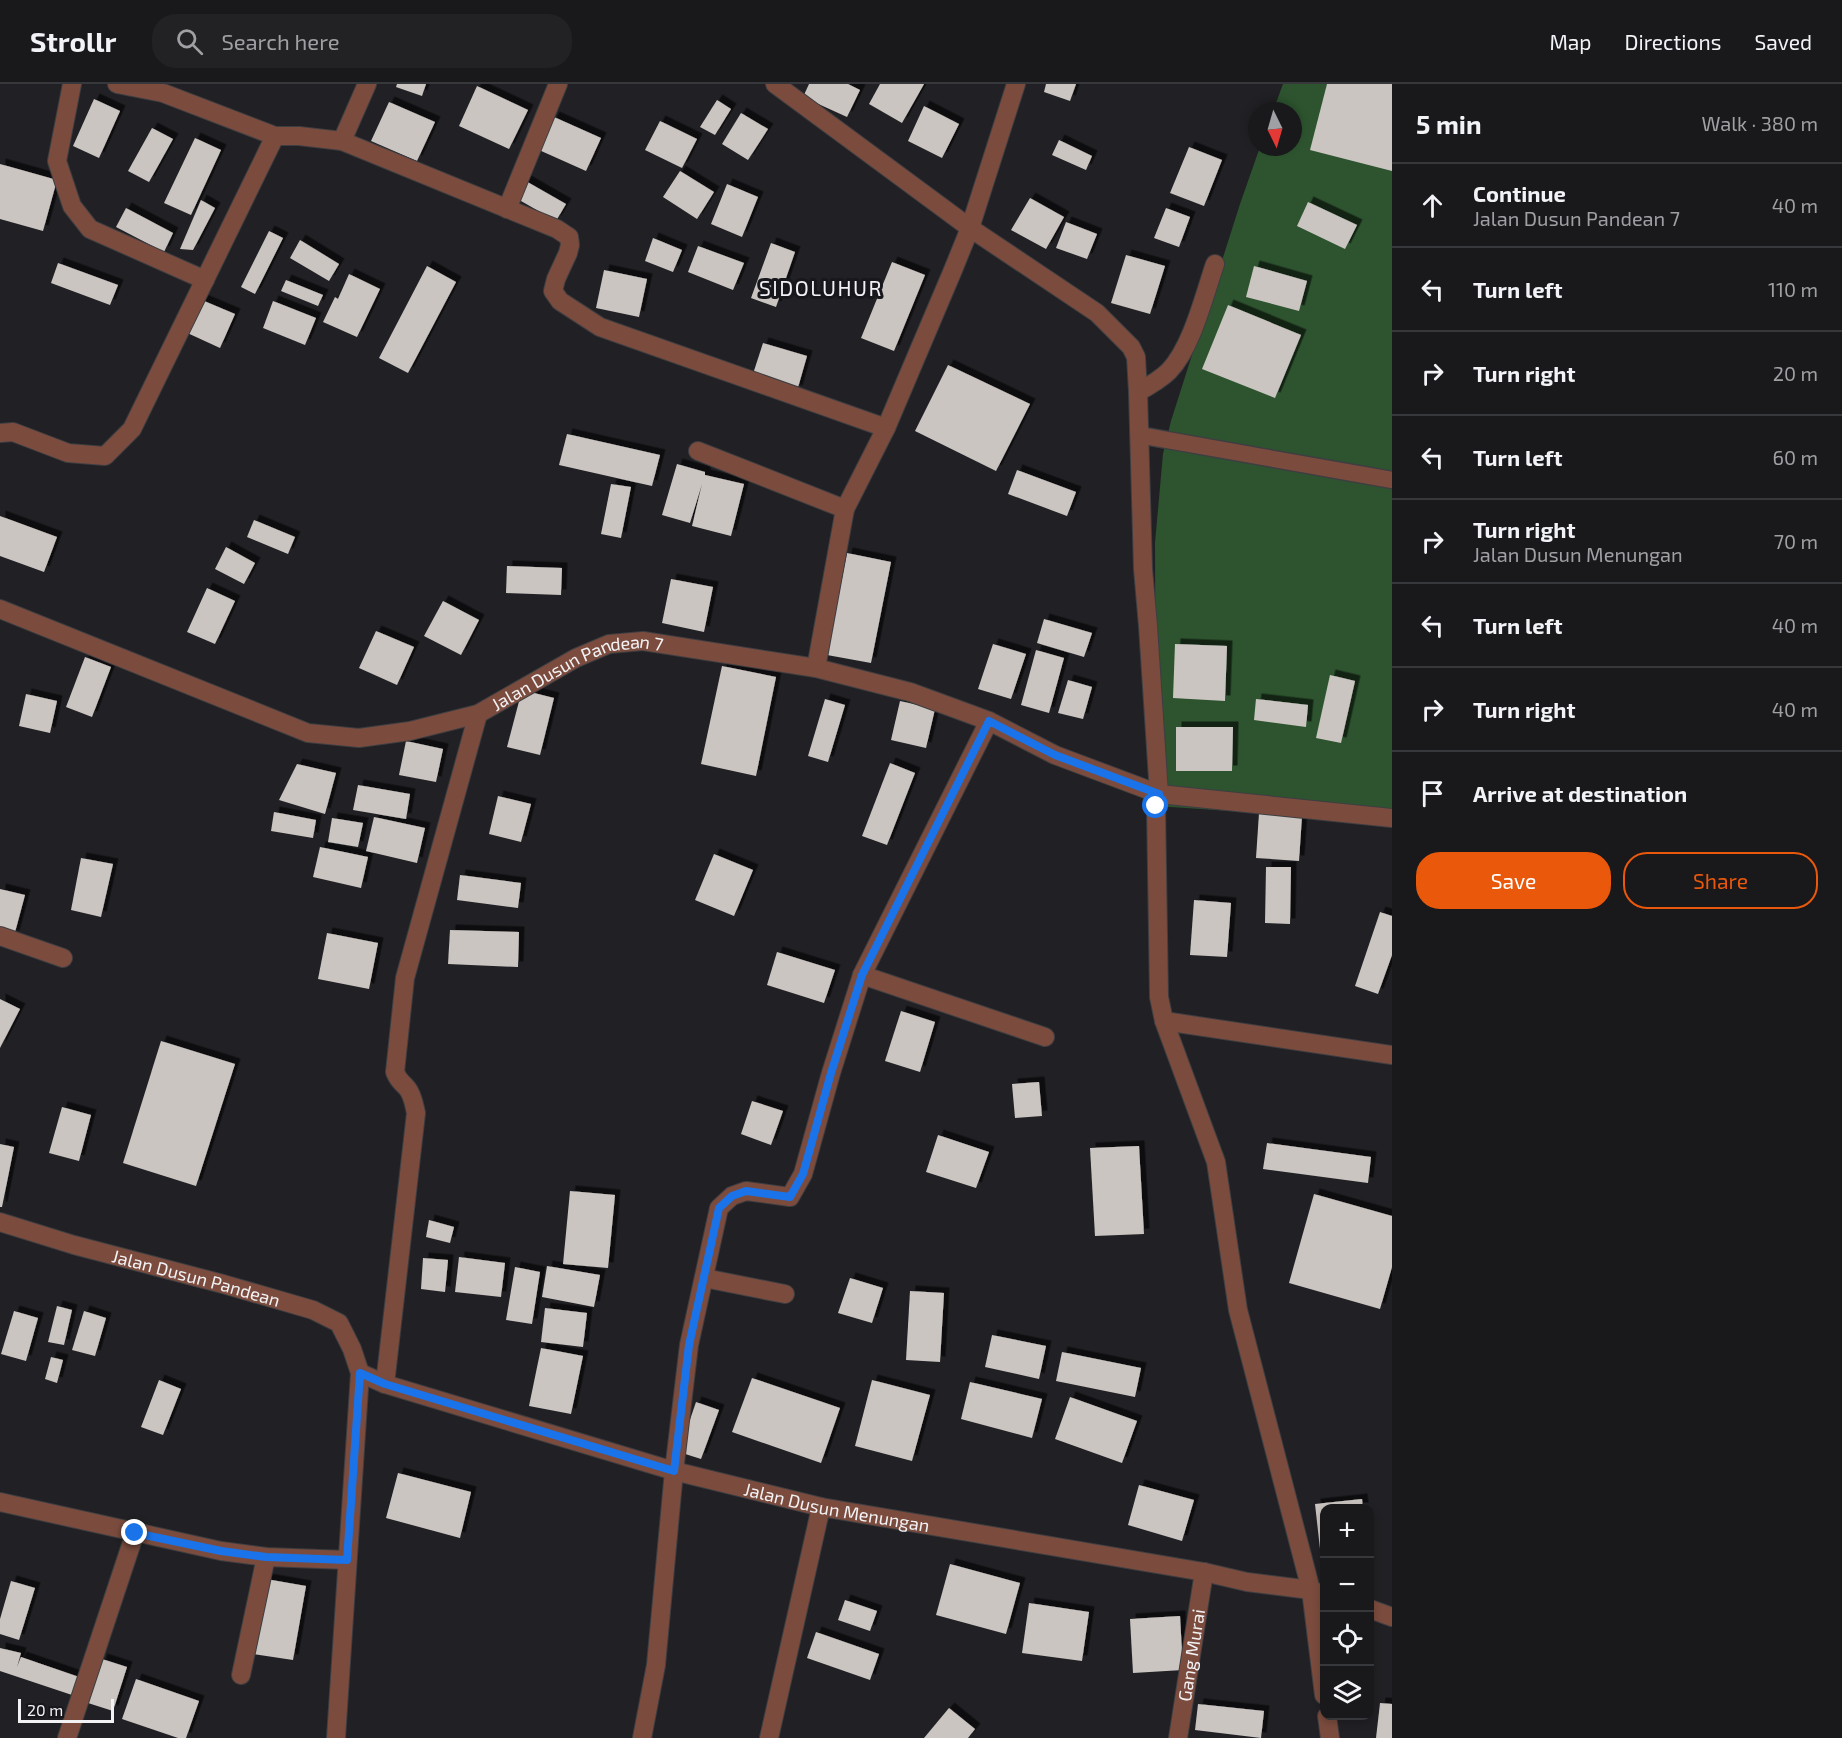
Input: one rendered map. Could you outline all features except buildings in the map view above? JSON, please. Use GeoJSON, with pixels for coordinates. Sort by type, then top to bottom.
{"type":"FeatureCollection","features":[{"type":"Feature","properties":{"kind":"street"},"geometry":{"type":"LineString","coordinates":[[72,84],[57,161],[72,206],[90,229],[205,280]]}},
{"type":"Feature","properties":{"kind":"street"},"geometry":{"type":"LineString","coordinates":[[117,84],[163,93],[275,136],[342,141],[540,221],[569,237],[568,253],[553,291],[560,301],[600,327],[886,428]]}},
{"type":"Feature","properties":{"kind":"street"},"geometry":{"type":"LineString","coordinates":[[342,141],[367,84]]}},
{"type":"Feature","properties":{"kind":"street"},"geometry":{"type":"LineString","coordinates":[[507,209],[558,84]]}},
{"type":"Feature","properties":{"kind":"street"},"geometry":{"type":"LineString","coordinates":[[776,84],[970,228],[1097,313],[1131,347],[1136,357],[1143,569],[1159,794],[1156,806],[1159,998],[1164,1021],[1216,1162],[1238,1310],[1318,1593],[1322,1666]]}},
{"type":"Feature","properties":{"kind":"street"},"geometry":{"type":"LineString","coordinates":[[816,668],[845,509],[886,428],[970,228],[1016,84]]}},
{"type":"Feature","properties":{"kind":"street"},"geometry":{"type":"LineString","coordinates":[[0,433],[13,432],[68,453],[105,456],[132,429],[275,136]]}},
{"type":"Feature","properties":{"kind":"street"},"geometry":{"type":"LineString","coordinates":[[1138,392],[1157,381],[1179,358],[1188,341],[1215,264]]}},
{"type":"Feature","properties":{"kind":"street"},"geometry":{"type":"LineString","coordinates":[[698,451],[845,509]]}},
{"type":"Feature","properties":{"kind":"street","name":"Jalan Dusun Pandean 7"},"geometry":{"type":"LineString","coordinates":[[0,609],[308,733],[359,738],[410,731],[478,714],[576,658],[609,644],[643,641],[816,668],[910,692],[989,721],[1055,755],[1159,794],[1392,818]]}},
{"type":"Feature","properties":{"kind":"street"},"geometry":{"type":"LineString","coordinates":[[385,1384],[416,1113],[412,1097],[394,1072],[405,978],[478,714]]}},
{"type":"Feature","properties":{"kind":"street"},"geometry":{"type":"LineString","coordinates":[[642,1738],[656,1665],[674,1471],[689,1345],[719,1208],[732,1196],[746,1191],[790,1197],[803,1174],[831,1073],[862,975],[989,721]]}},
{"type":"Feature","properties":{"kind":"street"},"geometry":{"type":"LineString","coordinates":[[0,936],[63,958]]}},
{"type":"Feature","properties":{"kind":"street"},"geometry":{"type":"LineString","coordinates":[[862,975],[1046,1037]]}},
{"type":"Feature","properties":{"kind":"street"},"geometry":{"type":"LineString","coordinates":[[1164,1021],[1392,1055]]}},
{"type":"Feature","properties":{"kind":"street","name":"Jalan Dusun Pandean"},"geometry":{"type":"LineString","coordinates":[[0,1222],[74,1245],[313,1310],[339,1323],[352,1349],[360,1373]]}},
{"type":"Feature","properties":{"kind":"street"},"geometry":{"type":"LineString","coordinates":[[704,1278],[785,1294]]}},
{"type":"Feature","properties":{"kind":"street"},"geometry":{"type":"LineString","coordinates":[[336,1738],[360,1373]]}},
{"type":"Feature","properties":{"kind":"street","name":"Jalan Dusun Menungan"},"geometry":{"type":"LineString","coordinates":[[360,1373],[385,1384],[674,1471],[821,1507],[1318,1593]]}},
{"type":"Feature","properties":{"kind":"street"},"geometry":{"type":"LineString","coordinates":[[0,1502],[221,1551],[266,1557],[347,1560]]}},
{"type":"Feature","properties":{"kind":"street"},"geometry":{"type":"LineString","coordinates":[[769,1738],[821,1507]]}},
{"type":"Feature","properties":{"kind":"street"},"geometry":{"type":"LineString","coordinates":[[67,1738],[135,1533]]}},
{"type":"Feature","properties":{"kind":"street"},"geometry":{"type":"LineString","coordinates":[[241,1675],[266,1557]]}},
{"type":"Feature","properties":{"kind":"street","name":"Gang Murai"},"geometry":{"type":"LineString","coordinates":[[1178,1738],[1204,1572]]}},
{"type":"Feature","properties":{"kind":"street"},"geometry":{"type":"LineString","coordinates":[[1374,1610],[1392,1617]]}},
{"type":"Feature","properties":{"kind":"street"},"geometry":{"type":"LineString","coordinates":[[1328,1720],[1330,1738]]}},
{"type":"Feature","properties":{"kind":"lane"},"geometry":{"type":"LineString","coordinates":[[1139,435],[1392,480]]}},
{"type":"Feature","properties":{"kind":"green space"},"geometry":{"type":"Polygon","coordinates":[[[1283,84],[1392,84],[1392,822],[1156,806],[1155,543],[1163,454],[1171,421],[1257,156],[1302,156],[1302,102],[1276,102],[1283,84]]]}},
{"type":"Feature","properties":{"kind":"district","name":"SIDOLUHUR"},"geometry":{"type":"Point","coordinates":[821,287]}},
{"type":"Feature","properties":{"kind":"route"},"geometry":{"type":"LineString","coordinates":[[135,1533],[221,1551],[266,1557],[347,1560],[360,1373],[385,1384],[674,1471],[689,1345],[719,1208],[732,1196],[746,1191],[790,1197],[803,1174],[831,1073],[862,975],[989,721],[1055,755],[1159,794],[1156,806]]}}]}
